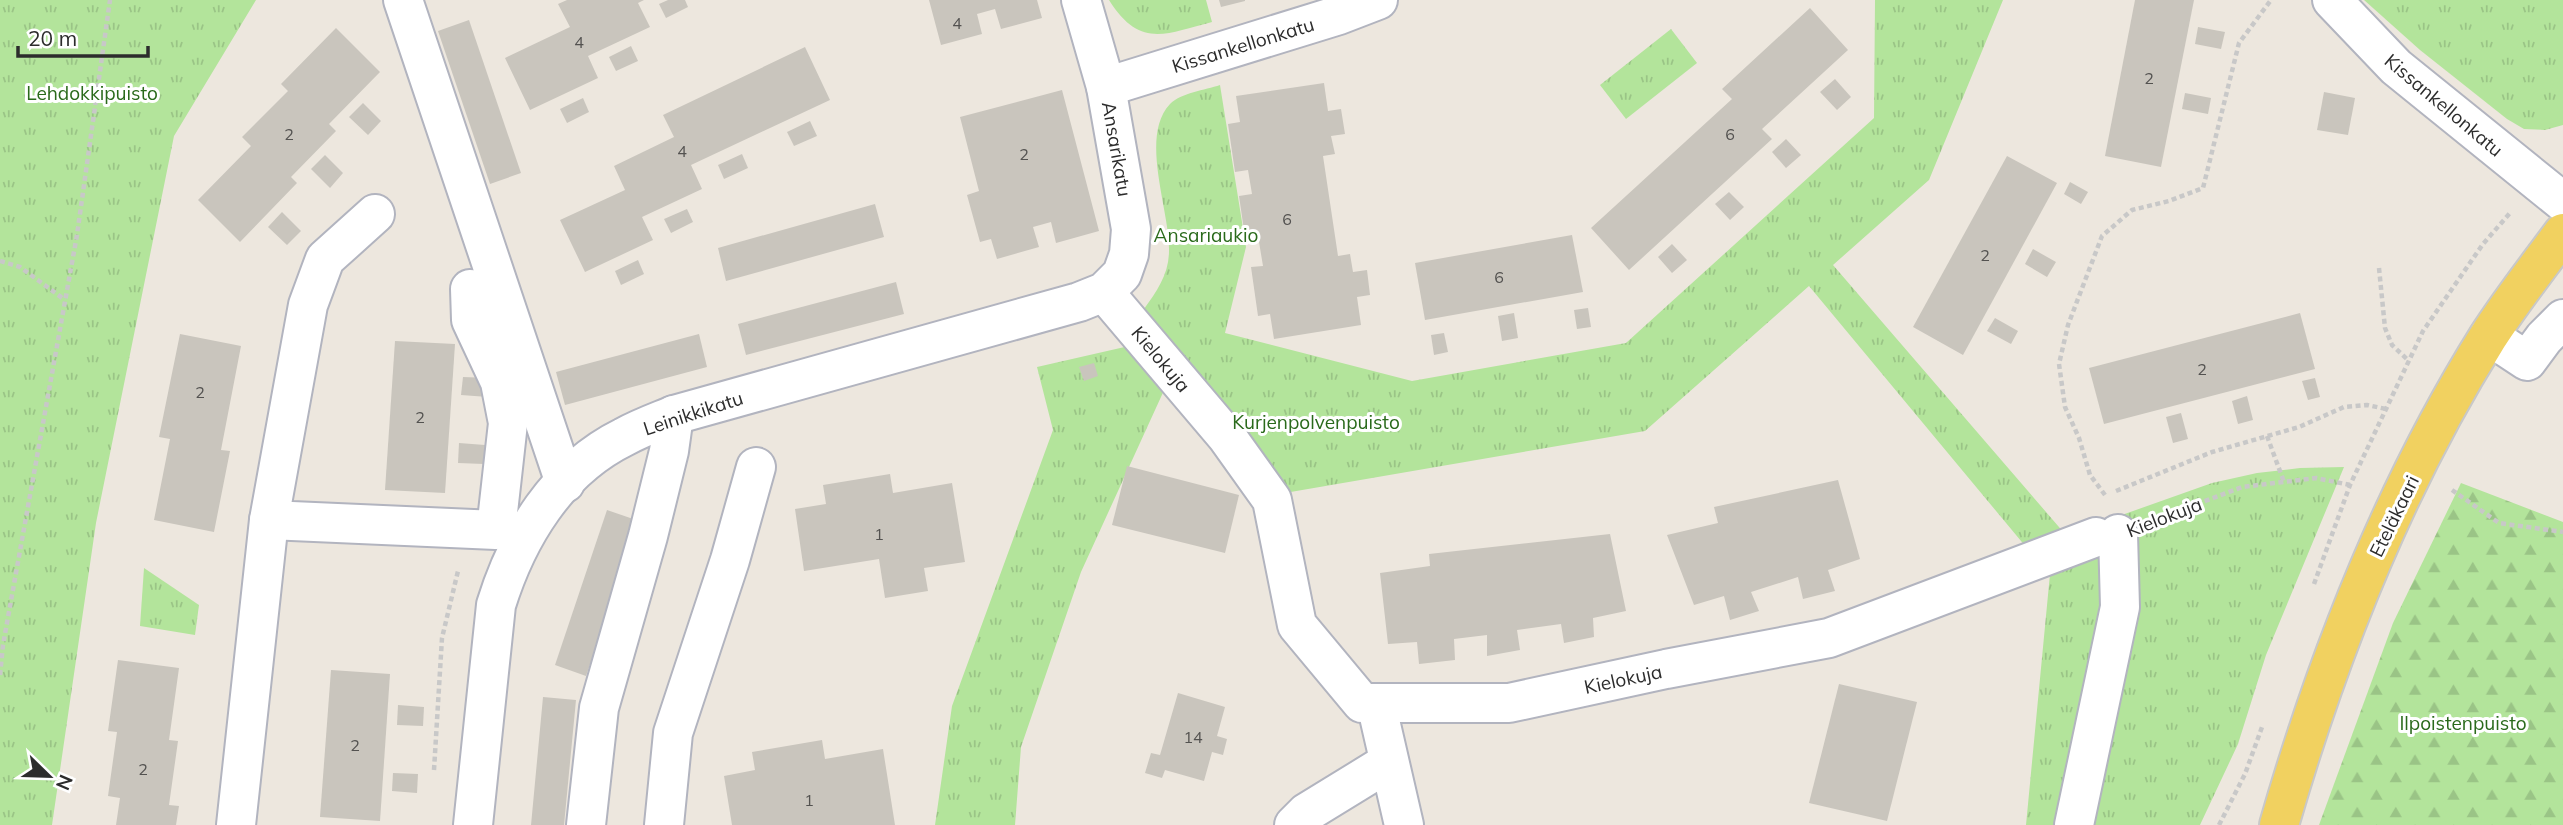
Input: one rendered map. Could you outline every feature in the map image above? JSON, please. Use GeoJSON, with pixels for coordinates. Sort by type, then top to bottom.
{"type":"FeatureCollection","features":[{"type":"Feature","properties":{"kind":"main road","name":"Eteläkaari"},"geometry":{"type":"LineString","coordinates":[[2278,825],[2322,687],[2371,563],[2434,432],[2489,336],[2563,233]]}},
{"type":"Feature","properties":{"kind":"street"},"geometry":{"type":"LineString","coordinates":[[403,0],[565,482]]}},
{"type":"Feature","properties":{"kind":"street","name":"Ansarikatu"},"geometry":{"type":"LineString","coordinates":[[1081,0],[1106,87],[1131,229],[1129,254],[1122,274],[1104,292]]}},
{"type":"Feature","properties":{"kind":"street","name":"Kissankellonkatu"},"geometry":{"type":"LineString","coordinates":[[1106,87],[1336,8],[1378,0]]}},
{"type":"Feature","properties":{"kind":"street","name":"Kissankellonkatu"},"geometry":{"type":"LineString","coordinates":[[2332,0],[2396,67],[2563,202]]}},
{"type":"Feature","properties":{"kind":"street"},"geometry":{"type":"LineString","coordinates":[[236,825],[269,520],[308,305],[325,259],[376,214]]}},
{"type":"Feature","properties":{"kind":"street"},"geometry":{"type":"LineString","coordinates":[[269,520],[496,530],[508,423],[500,382],[471,320],[470,289]]}},
{"type":"Feature","properties":{"kind":"street","name":"Leinikkikatu"},"geometry":{"type":"LineString","coordinates":[[473,825],[496,606],[520,541],[539,510],[590,458],[623,437],[674,415],[1079,302],[1104,292]]}},
{"type":"Feature","properties":{"kind":"street","name":"Kielokuja"},"geometry":{"type":"LineString","coordinates":[[1104,292],[1227,438],[1272,500],[1297,625],[1362,703],[1509,703],[1829,638],[2107,536]]}},
{"type":"Feature","properties":{"kind":"street"},"geometry":{"type":"LineString","coordinates":[[2489,336],[2527,361],[2563,319]]}},
{"type":"Feature","properties":{"kind":"street"},"geometry":{"type":"LineString","coordinates":[[586,825],[599,708],[651,524],[669,451],[674,415]]}},
{"type":"Feature","properties":{"kind":"street"},"geometry":{"type":"LineString","coordinates":[[664,825],[673,733],[730,560],[756,467]]}},
{"type":"Feature","properties":{"kind":"street"},"geometry":{"type":"LineString","coordinates":[[2074,825],[2120,607],[2107,536]]}},
{"type":"Feature","properties":{"kind":"street"},"geometry":{"type":"LineString","coordinates":[[1376,703],[1404,825]]}},
{"type":"Feature","properties":{"kind":"street"},"geometry":{"type":"LineString","coordinates":[[1294,825],[1306,813],[1392,774]]}},
{"type":"Feature","properties":{"kind":"street"},"geometry":{"type":"LineString","coordinates":[[1392,774],[1419,825]]}},
{"type":"Feature","properties":{"kind":"path"},"geometry":{"type":"LineString","coordinates":[[0,675],[79,222],[110,0]]}},
{"type":"Feature","properties":{"kind":"path"},"geometry":{"type":"LineString","coordinates":[[2271,0],[2239,43],[2203,188],[2169,201],[2132,210],[2102,236],[2068,325],[2059,364],[2065,407],[2079,438],[2090,475],[2105,496],[2212,452],[2299,427],[2344,407],[2367,405],[2386,409]]}},
{"type":"Feature","properties":{"kind":"path"},"geometry":{"type":"LineString","coordinates":[[0,261],[20,267],[65,300]]}},
{"type":"Feature","properties":{"kind":"path"},"geometry":{"type":"LineString","coordinates":[[2379,268],[2385,328],[2392,345],[2409,361]]}},
{"type":"Feature","properties":{"kind":"path"},"geometry":{"type":"LineString","coordinates":[[2267,436],[2284,482]]}},
{"type":"Feature","properties":{"kind":"path","name":"Kielokuja"},"geometry":{"type":"LineString","coordinates":[[2107,536],[2242,487],[2316,478],[2350,485]]}},
{"type":"Feature","properties":{"kind":"path"},"geometry":{"type":"LineString","coordinates":[[2447,487],[2499,523],[2563,532]]}},
{"type":"Feature","properties":{"kind":"path"},"geometry":{"type":"LineString","coordinates":[[433,774],[442,638],[458,573]]}},
{"type":"Feature","properties":{"kind":"green space","name":"Lehdokkipuisto"},"geometry":{"type":"Polygon","coordinates":[[[0,0],[256,0],[174,136],[96,523],[52,825],[0,825],[0,0]]]}},
{"type":"Feature","properties":{"kind":"green space"},"geometry":{"type":"Polygon","coordinates":[[[1109,0],[1206,0],[1212,22],[1167,33],[1143,32],[1120,16],[1109,0]]]}},
{"type":"Feature","properties":{"kind":"green space","name":"Kurjenpolvenpuisto"},"geometry":{"type":"Polygon","coordinates":[[[1875,0],[2003,0],[1929,180],[1833,265],[2065,534],[2026,547],[1809,286],[1645,431],[1279,494],[1270,468],[1144,309],[1161,282],[1169,251],[1156,154],[1161,118],[1175,100],[1220,85],[1246,247],[1225,333],[1412,381],[1626,343],[1874,118],[1875,0]]]}},
{"type":"Feature","properties":{"kind":"green space"},"geometry":{"type":"Polygon","coordinates":[[[2364,0],[2563,0],[2563,125],[2545,130],[2524,129],[2507,119],[2420,50],[2364,0]]]}},
{"type":"Feature","properties":{"kind":"green space"},"geometry":{"type":"Polygon","coordinates":[[[1671,29],[1697,63],[1626,119],[1600,85],[1671,29]]]}},
{"type":"Feature","properties":{"kind":"green space"},"geometry":{"type":"Polygon","coordinates":[[[1129,346],[1166,386],[1081,572],[1021,747],[1015,825],[935,825],[952,706],[1053,430],[1037,367],[1129,346]]]}},
{"type":"Feature","properties":{"kind":"green space"},"geometry":{"type":"Polygon","coordinates":[[[2344,467],[2266,655],[2238,744],[2200,825],[2026,825],[2050,574],[2119,516],[2212,483],[2257,473],[2344,467]]]}},
{"type":"Feature","properties":{"kind":"green space","name":"Ilpoistenpuisto"},"geometry":{"type":"Polygon","coordinates":[[[2461,483],[2563,522],[2563,825],[2319,825],[2393,623],[2461,483]]]}},
{"type":"Feature","properties":{"kind":"green space"},"geometry":{"type":"Polygon","coordinates":[[[144,568],[199,605],[195,635],[140,626],[144,568]]]}},
{"type":"Feature","properties":{"kind":"building"},"geometry":{"type":"Polygon","coordinates":[[[567,0],[644,0],[638,3],[650,27],[588,56],[598,78],[530,110],[505,58],[570,27],[558,4],[567,0]]]}},
{"type":"Feature","properties":{"kind":"building"},"geometry":{"type":"Polygon","coordinates":[[[668,0],[685,0],[688,7],[666,18],[659,4],[668,0]]]}},
{"type":"Feature","properties":{"kind":"building"},"geometry":{"type":"Polygon","coordinates":[[[929,0],[1037,0],[1042,18],[1001,29],[995,9],[977,14],[982,34],[941,45],[929,0]]]}},
{"type":"Feature","properties":{"kind":"building"},"geometry":{"type":"Polygon","coordinates":[[[1219,0],[1245,0],[1245,1],[1221,7],[1219,0]]]}},
{"type":"Feature","properties":{"kind":"building"},"geometry":{"type":"Polygon","coordinates":[[[2135,0],[2194,0],[2161,167],[2105,156],[2135,0]]]}},
{"type":"Feature","properties":{"kind":"building"},"geometry":{"type":"Polygon","coordinates":[[[1810,8],[1848,50],[1762,129],[1772,139],[1629,270],[1591,228],[1732,99],[1722,89],[1810,8]]]}},
{"type":"Feature","properties":{"kind":"building"},"geometry":{"type":"Polygon","coordinates":[[[469,20],[521,173],[490,184],[438,31],[469,20]]]}},
{"type":"Feature","properties":{"kind":"building"},"geometry":{"type":"Polygon","coordinates":[[[2198,27],[2225,32],[2221,49],[2195,44],[2198,27]]]}},
{"type":"Feature","properties":{"kind":"building"},"geometry":{"type":"Polygon","coordinates":[[[336,28],[380,72],[329,124],[336,131],[291,177],[297,183],[240,242],[198,200],[251,146],[242,137],[288,91],[281,84],[336,28]]]}},
{"type":"Feature","properties":{"kind":"building"},"geometry":{"type":"Polygon","coordinates":[[[631,46],[638,61],[616,71],[609,57],[631,46]]]}},
{"type":"Feature","properties":{"kind":"building"},"geometry":{"type":"Polygon","coordinates":[[[805,47],[830,100],[691,165],[702,189],[642,217],[653,240],[585,272],[560,220],[625,190],[614,166],[674,137],[663,115],[805,47]]]}},
{"type":"Feature","properties":{"kind":"building"},"geometry":{"type":"Polygon","coordinates":[[[1835,79],[1851,97],[1837,110],[1820,92],[1835,79]]]}},
{"type":"Feature","properties":{"kind":"building"},"geometry":{"type":"Polygon","coordinates":[[[1324,83],[1328,111],[1341,109],[1345,134],[1331,136],[1335,154],[1323,156],[1338,256],[1350,254],[1353,272],[1367,270],[1370,295],[1357,297],[1361,325],[1274,339],[1270,314],[1258,316],[1251,267],[1263,266],[1259,242],[1246,244],[1239,196],[1252,194],[1248,170],[1235,172],[1228,124],[1240,122],[1236,96],[1324,83]]]}},
{"type":"Feature","properties":{"kind":"building"},"geometry":{"type":"Polygon","coordinates":[[[1062,90],[1099,231],[1056,243],[1051,222],[1033,227],[1039,247],[997,259],[991,239],[980,242],[967,195],[979,191],[960,117],[1062,90]]]}},
{"type":"Feature","properties":{"kind":"building"},"geometry":{"type":"Polygon","coordinates":[[[2324,92],[2355,98],[2348,135],[2317,130],[2324,92]]]}},
{"type":"Feature","properties":{"kind":"building"},"geometry":{"type":"Polygon","coordinates":[[[2185,93],[2211,98],[2208,114],[2182,109],[2185,93]]]}},
{"type":"Feature","properties":{"kind":"building"},"geometry":{"type":"Polygon","coordinates":[[[583,98],[589,112],[567,123],[560,109],[583,98]]]}},
{"type":"Feature","properties":{"kind":"building"},"geometry":{"type":"Polygon","coordinates":[[[363,103],[381,121],[368,135],[349,117],[363,103]]]}},
{"type":"Feature","properties":{"kind":"building"},"geometry":{"type":"Polygon","coordinates":[[[810,121],[817,136],[794,146],[787,132],[810,121]]]}},
{"type":"Feature","properties":{"kind":"building"},"geometry":{"type":"Polygon","coordinates":[[[1786,139],[1801,155],[1786,168],[1772,152],[1786,139]]]}},
{"type":"Feature","properties":{"kind":"building"},"geometry":{"type":"Polygon","coordinates":[[[742,154],[748,168],[724,179],[718,165],[742,154]]]}},
{"type":"Feature","properties":{"kind":"building"},"geometry":{"type":"Polygon","coordinates":[[[325,155],[343,173],[330,188],[311,169],[325,155]]]}},
{"type":"Feature","properties":{"kind":"building"},"geometry":{"type":"Polygon","coordinates":[[[2007,156],[2057,183],[1963,355],[1913,327],[2007,156]]]}},
{"type":"Feature","properties":{"kind":"building"},"geometry":{"type":"Polygon","coordinates":[[[2070,182],[2088,192],[2081,204],[2064,194],[2070,182]]]}},
{"type":"Feature","properties":{"kind":"building"},"geometry":{"type":"Polygon","coordinates":[[[1729,192],[1744,207],[1730,220],[1715,204],[1729,192]]]}},
{"type":"Feature","properties":{"kind":"building"},"geometry":{"type":"Polygon","coordinates":[[[875,204],[884,237],[726,281],[718,248],[875,204]]]}},
{"type":"Feature","properties":{"kind":"building"},"geometry":{"type":"Polygon","coordinates":[[[687,209],[693,222],[671,233],[664,219],[687,209]]]}},
{"type":"Feature","properties":{"kind":"building"},"geometry":{"type":"Polygon","coordinates":[[[282,212],[301,231],[287,245],[268,227],[282,212]]]}},
{"type":"Feature","properties":{"kind":"building"},"geometry":{"type":"Polygon","coordinates":[[[1572,235],[1583,292],[1425,320],[1415,263],[1572,235]]]}},
{"type":"Feature","properties":{"kind":"building"},"geometry":{"type":"Polygon","coordinates":[[[1672,244],[1687,260],[1672,273],[1658,257],[1672,244]]]}},
{"type":"Feature","properties":{"kind":"building"},"geometry":{"type":"Polygon","coordinates":[[[2033,249],[2056,262],[2047,277],[2025,264],[2033,249]]]}},
{"type":"Feature","properties":{"kind":"building"},"geometry":{"type":"Polygon","coordinates":[[[638,260],[644,274],[621,285],[615,271],[638,260]]]}},
{"type":"Feature","properties":{"kind":"building"},"geometry":{"type":"Polygon","coordinates":[[[896,282],[904,314],[746,355],[738,324],[896,282]]]}},
{"type":"Feature","properties":{"kind":"building"},"geometry":{"type":"Polygon","coordinates":[[[1588,308],[1591,327],[1577,329],[1574,310],[1588,308]]]}},
{"type":"Feature","properties":{"kind":"building"},"geometry":{"type":"Polygon","coordinates":[[[1514,313],[1518,338],[1502,341],[1498,316],[1514,313]]]}},
{"type":"Feature","properties":{"kind":"building"},"geometry":{"type":"Polygon","coordinates":[[[2300,313],[2315,369],[2104,424],[2089,368],[2300,313]]]}},
{"type":"Feature","properties":{"kind":"building"},"geometry":{"type":"Polygon","coordinates":[[[1995,318],[2018,331],[2011,344],[1987,331],[1995,318]]]}},
{"type":"Feature","properties":{"kind":"building"},"geometry":{"type":"Polygon","coordinates":[[[1444,333],[1448,352],[1434,355],[1431,335],[1444,333]]]}},
{"type":"Feature","properties":{"kind":"building"},"geometry":{"type":"Polygon","coordinates":[[[180,334],[241,346],[221,450],[230,451],[214,532],[154,520],[170,439],[159,437],[180,334]]]}},
{"type":"Feature","properties":{"kind":"building"},"geometry":{"type":"Polygon","coordinates":[[[699,334],[707,367],[565,405],[556,372],[699,334]]]}},
{"type":"Feature","properties":{"kind":"building"},"geometry":{"type":"Polygon","coordinates":[[[395,341],[455,344],[445,493],[385,490],[395,341]]]}},
{"type":"Feature","properties":{"kind":"building"},"geometry":{"type":"Polygon","coordinates":[[[1094,363],[1098,376],[1084,381],[1079,367],[1094,363]]]}},
{"type":"Feature","properties":{"kind":"building"},"geometry":{"type":"Polygon","coordinates":[[[463,377],[489,378],[488,397],[461,395],[463,377]]]}},
{"type":"Feature","properties":{"kind":"building"},"geometry":{"type":"Polygon","coordinates":[[[2315,378],[2320,397],[2308,400],[2302,381],[2315,378]]]}},
{"type":"Feature","properties":{"kind":"building"},"geometry":{"type":"Polygon","coordinates":[[[2247,396],[2253,420],[2238,424],[2232,401],[2247,396]]]}},
{"type":"Feature","properties":{"kind":"building"},"geometry":{"type":"Polygon","coordinates":[[[2181,413],[2188,439],[2173,443],[2166,417],[2181,413]]]}},
{"type":"Feature","properties":{"kind":"building"},"geometry":{"type":"Polygon","coordinates":[[[459,443],[485,445],[484,464],[458,463],[459,443]]]}},
{"type":"Feature","properties":{"kind":"building"},"geometry":{"type":"Polygon","coordinates":[[[1127,466],[1239,495],[1225,553],[1112,525],[1127,466]]]}},
{"type":"Feature","properties":{"kind":"building"},"geometry":{"type":"Polygon","coordinates":[[[890,474],[893,493],[952,483],[965,562],[924,568],[928,591],[885,598],[879,559],[804,571],[795,509],[826,504],[823,485],[890,474]]]}},
{"type":"Feature","properties":{"kind":"building"},"geometry":{"type":"Polygon","coordinates":[[[1838,480],[1860,559],[1828,570],[1835,591],[1803,599],[1798,577],[1751,592],[1759,611],[1730,620],[1724,596],[1694,605],[1667,535],[1718,523],[1714,507],[1838,480]]]}},
{"type":"Feature","properties":{"kind":"building"},"geometry":{"type":"Polygon","coordinates":[[[607,510],[639,521],[586,676],[555,665],[607,510]]]}},
{"type":"Feature","properties":{"kind":"building"},"geometry":{"type":"Polygon","coordinates":[[[1610,534],[1626,611],[1593,618],[1594,637],[1564,643],[1561,624],[1517,630],[1520,650],[1487,656],[1487,635],[1454,639],[1455,660],[1419,664],[1417,642],[1388,644],[1380,573],[1430,566],[1429,554],[1610,534]]]}},
{"type":"Feature","properties":{"kind":"building"},"geometry":{"type":"Polygon","coordinates":[[[118,660],[179,668],[169,740],[178,741],[169,805],[179,806],[176,825],[116,825],[120,798],[108,796],[117,732],[108,731],[118,660]]]}},
{"type":"Feature","properties":{"kind":"building"},"geometry":{"type":"Polygon","coordinates":[[[331,670],[390,674],[380,821],[320,817],[331,670]]]}},
{"type":"Feature","properties":{"kind":"building"},"geometry":{"type":"Polygon","coordinates":[[[1839,684],[1917,702],[1887,821],[1809,803],[1839,684]]]}},
{"type":"Feature","properties":{"kind":"building"},"geometry":{"type":"Polygon","coordinates":[[[1178,693],[1225,707],[1217,736],[1227,739],[1223,755],[1212,752],[1204,781],[1165,770],[1162,778],[1145,773],[1151,753],[1160,755],[1178,693]]]}},
{"type":"Feature","properties":{"kind":"building"},"geometry":{"type":"Polygon","coordinates":[[[543,697],[576,700],[564,825],[531,825],[543,697]]]}},
{"type":"Feature","properties":{"kind":"building"},"geometry":{"type":"Polygon","coordinates":[[[398,705],[424,707],[423,726],[397,725],[398,705]]]}},
{"type":"Feature","properties":{"kind":"building"},"geometry":{"type":"Polygon","coordinates":[[[822,740],[825,759],[883,749],[895,825],[732,825],[724,776],[755,770],[752,752],[822,740]]]}},
{"type":"Feature","properties":{"kind":"building"},"geometry":{"type":"Polygon","coordinates":[[[393,773],[418,774],[417,793],[392,791],[393,773]]]}},
{"type":"Feature","properties":{"kind":"park label","name":"Ansariaukio"},"geometry":{"type":"Point","coordinates":[1206,235]}}]}
